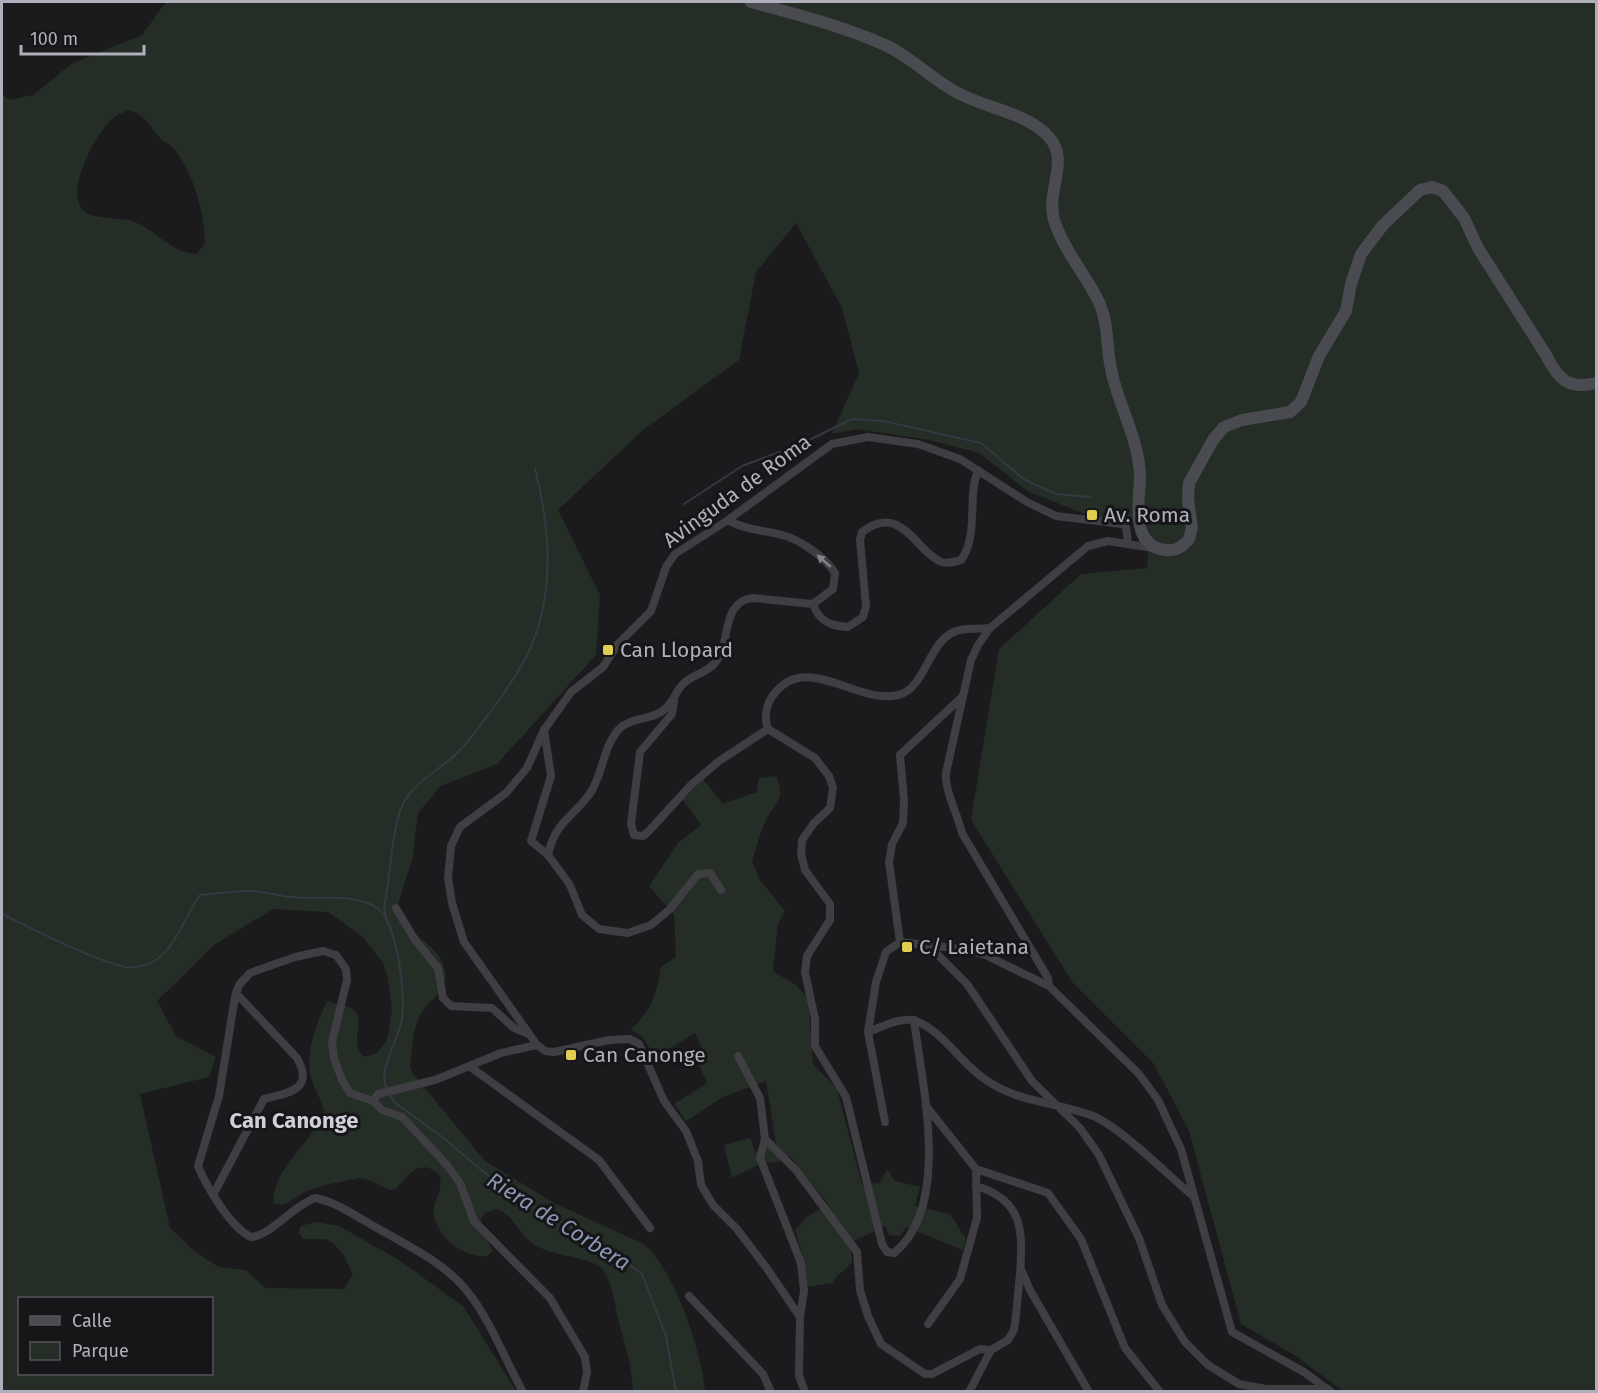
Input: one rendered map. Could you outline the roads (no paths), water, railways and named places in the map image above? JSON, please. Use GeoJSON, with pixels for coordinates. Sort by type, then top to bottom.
{"type":"FeatureCollection","features":[{"type":"Feature","properties":{"kind":"street"},"geometry":{"type":"LineString","coordinates":[[751,2],[885,45],[958,93],[1030,122],[1043,131],[1056,146],[1059,160],[1052,191],[1052,214],[1062,238],[1103,314],[1111,368],[1139,457],[1141,531],[1140,539],[1129,543]]}},
{"type":"Feature","properties":{"kind":"street"},"geometry":{"type":"LineString","coordinates":[[1049,986],[1048,978],[962,833],[956,809],[946,788],[946,773],[974,652],[990,628],[1082,550],[1101,542],[1129,543],[1162,549],[1182,547],[1189,539],[1191,528],[1189,483],[1213,440],[1224,427],[1242,420],[1290,412],[1301,402],[1319,356],[1346,311],[1351,284],[1361,254],[1383,225],[1420,190],[1431,187],[1443,191],[1464,218],[1478,248],[1541,346],[1555,373],[1565,382],[1578,385],[1596,383]]}},
{"type":"Feature","properties":{"kind":"street","name":"Avinguda de Roma"},"geometry":{"type":"LineString","coordinates":[[529,1035],[464,942],[452,903],[448,878],[452,846],[460,827],[506,793],[527,768],[544,730],[571,692],[603,667],[618,644],[651,611],[666,567],[675,554],[728,520],[832,444],[868,436],[918,444],[960,459],[1043,512],[1141,531]]}},
{"type":"Feature","properties":{"kind":"street"},"geometry":{"type":"LineString","coordinates":[[813,604],[817,614],[829,625],[849,627],[863,617],[866,606],[860,540],[862,532],[877,523],[908,531],[944,562],[961,560],[969,544],[974,482],[978,470]]}},
{"type":"Feature","properties":{"kind":"street"},"geometry":{"type":"LineString","coordinates":[[1129,543],[1121,527],[1139,510]]}},
{"type":"Feature","properties":{"kind":"street"},"geometry":{"type":"LineString","coordinates":[[728,520],[738,526],[785,536],[813,552],[836,573],[833,589],[813,604],[743,599],[735,605],[718,659],[712,666],[681,686],[674,701],[672,714],[640,752],[631,824],[633,835],[647,834],[691,785],[719,761],[768,729]]}},
{"type":"Feature","properties":{"kind":"street"},"geometry":{"type":"LineString","coordinates":[[1141,531],[1148,542],[1162,549]]}},
{"type":"Feature","properties":{"kind":"street"},"geometry":{"type":"LineString","coordinates":[[914,1020],[925,1105],[930,1168],[926,1190],[905,1244],[894,1253],[887,1252],[882,1244],[846,1097],[814,1046],[815,1019],[805,972],[807,956],[830,920],[830,904],[805,870],[801,854],[802,840],[814,823],[830,808],[833,788],[829,776],[815,758],[768,729],[766,716],[770,700],[782,684],[809,677],[886,697],[900,695],[910,688],[942,640],[951,633],[990,628]]}},
{"type":"Feature","properties":{"kind":"street"},"geometry":{"type":"LineString","coordinates":[[900,942],[888,862],[892,844],[903,823],[904,801],[900,755],[963,696]]}},
{"type":"Feature","properties":{"kind":"street"},"geometry":{"type":"LineString","coordinates":[[548,855],[554,831],[592,790],[606,752],[620,728],[661,712],[674,701]]}},
{"type":"Feature","properties":{"kind":"street"},"geometry":{"type":"LineString","coordinates":[[544,730],[551,776],[531,841],[548,855],[570,885],[582,915],[599,929],[627,933],[651,925],[670,909],[698,874],[710,873],[721,890]]}},
{"type":"Feature","properties":{"kind":"street"},"geometry":{"type":"LineString","coordinates":[[396,908],[415,940],[438,969],[443,998],[451,1006],[492,1008],[514,1028],[529,1035],[545,1051],[554,1052],[609,1040],[630,1039],[639,1044],[664,1101],[686,1131],[698,1161],[701,1185],[713,1205],[737,1229],[768,1270],[800,1317]]}},
{"type":"Feature","properties":{"kind":"street"},"geometry":{"type":"LineString","coordinates":[[885,1122],[868,1032],[876,982],[886,952],[900,942],[963,949],[985,955],[1049,986],[1153,1090],[1181,1149],[1232,1332],[1304,1372],[1329,1390]]}},
{"type":"Feature","properties":{"kind":"street"},"geometry":{"type":"LineString","coordinates":[[927,944],[967,984],[1032,1081],[1080,1128],[1099,1155],[1139,1238],[1162,1305],[1185,1342],[1208,1365],[1239,1384],[1266,1389],[1329,1390]]}},
{"type":"Feature","properties":{"kind":"street"},"geometry":{"type":"LineString","coordinates":[[523,1392],[475,1301],[456,1279],[418,1253],[339,1206],[315,1197],[295,1207],[262,1234],[251,1237],[242,1231],[213,1195],[198,1166],[219,1096],[237,993],[250,973],[295,957],[323,951],[336,955],[346,969],[347,980],[334,1026],[332,1042],[334,1058],[350,1093],[375,1097],[391,1090],[435,1080],[501,1053],[537,1045]]}},
{"type":"Feature","properties":{"kind":"street"},"geometry":{"type":"LineString","coordinates":[[213,1195],[264,1099],[290,1093],[300,1087],[303,1080],[302,1067],[297,1058],[237,993]]}},
{"type":"Feature","properties":{"kind":"street"},"geometry":{"type":"LineString","coordinates":[[868,1032],[902,1020],[914,1020],[928,1027],[984,1079],[1004,1091],[1101,1120],[1193,1196]]}},
{"type":"Feature","properties":{"kind":"street"},"geometry":{"type":"LineString","coordinates":[[738,1056],[759,1098],[765,1139],[760,1158],[801,1263],[804,1291],[800,1317],[799,1376],[805,1392]]}},
{"type":"Feature","properties":{"kind":"street"},"geometry":{"type":"LineString","coordinates":[[469,1066],[599,1160],[650,1228]]}},
{"type":"Feature","properties":{"kind":"street"},"geometry":{"type":"LineString","coordinates":[[375,1097],[382,1110],[402,1117],[447,1165],[460,1183],[474,1221],[550,1298],[585,1357],[588,1372],[583,1392]]}},
{"type":"Feature","properties":{"kind":"street"},"geometry":{"type":"LineString","coordinates":[[925,1105],[976,1170],[1048,1193],[1081,1239],[1125,1348],[1160,1392]]}},
{"type":"Feature","properties":{"kind":"street"},"geometry":{"type":"LineString","coordinates":[[765,1139],[796,1170],[856,1252],[860,1290],[868,1316],[881,1344],[925,1374],[932,1374],[980,1349],[991,1350]]}},
{"type":"Feature","properties":{"kind":"street"},"geometry":{"type":"LineString","coordinates":[[928,1324],[960,1279],[977,1218],[976,1170]]}},
{"type":"Feature","properties":{"kind":"street"},"geometry":{"type":"LineString","coordinates":[[969,1392],[991,1350],[1008,1340],[1014,1330],[1023,1242],[1017,1217],[998,1196],[976,1186]]}},
{"type":"Feature","properties":{"kind":"street"},"geometry":{"type":"LineString","coordinates":[[1020,1268],[1030,1290],[1089,1392]]}},
{"type":"Feature","properties":{"kind":"street"},"geometry":{"type":"LineString","coordinates":[[689,1296],[763,1374],[771,1392]]}},
{"type":"Feature","properties":{"kind":"waterway"},"geometry":{"type":"LineString","coordinates":[[684,504],[742,466],[803,443],[852,419],[883,421],[981,443],[1025,480],[1056,494],[1090,497]]}},
{"type":"Feature","properties":{"kind":"waterway"},"geometry":{"type":"LineString","coordinates":[[387,922],[384,907],[396,825],[403,804],[415,787],[458,753],[501,698],[531,647],[539,625],[547,581],[548,558],[544,513],[535,468]]}},
{"type":"Feature","properties":{"kind":"waterway","name":"Riera de Corbera"},"geometry":{"type":"LineString","coordinates":[[2,914],[79,951],[125,967],[139,967],[153,962],[166,951],[200,895],[250,891],[291,897],[346,898],[376,907],[384,915],[390,928],[402,980],[403,1013],[384,1074],[387,1089]]}},
{"type":"Feature","properties":{"kind":"waterway","name":"Riera de Corbera"},"geometry":{"type":"LineString","coordinates":[[389,1094],[394,1102],[441,1136],[516,1199],[598,1240],[642,1274],[666,1336],[676,1392]]}},
{"type":"Feature","properties":{"kind":"place","name":"Av. Roma"},"geometry":{"type":"Point","coordinates":[1092,515]}},
{"type":"Feature","properties":{"kind":"place","name":"Can Llopard"},"geometry":{"type":"Point","coordinates":[608,650]}},
{"type":"Feature","properties":{"kind":"place","name":"C/ Laietana"},"geometry":{"type":"Point","coordinates":[907,947]}},
{"type":"Feature","properties":{"kind":"place","name":"Can Canonge"},"geometry":{"type":"Point","coordinates":[571,1055]}},
{"type":"Feature","properties":{"kind":"district","name":"Can Canonge"},"geometry":{"type":"Point","coordinates":[294,1120]}}]}
